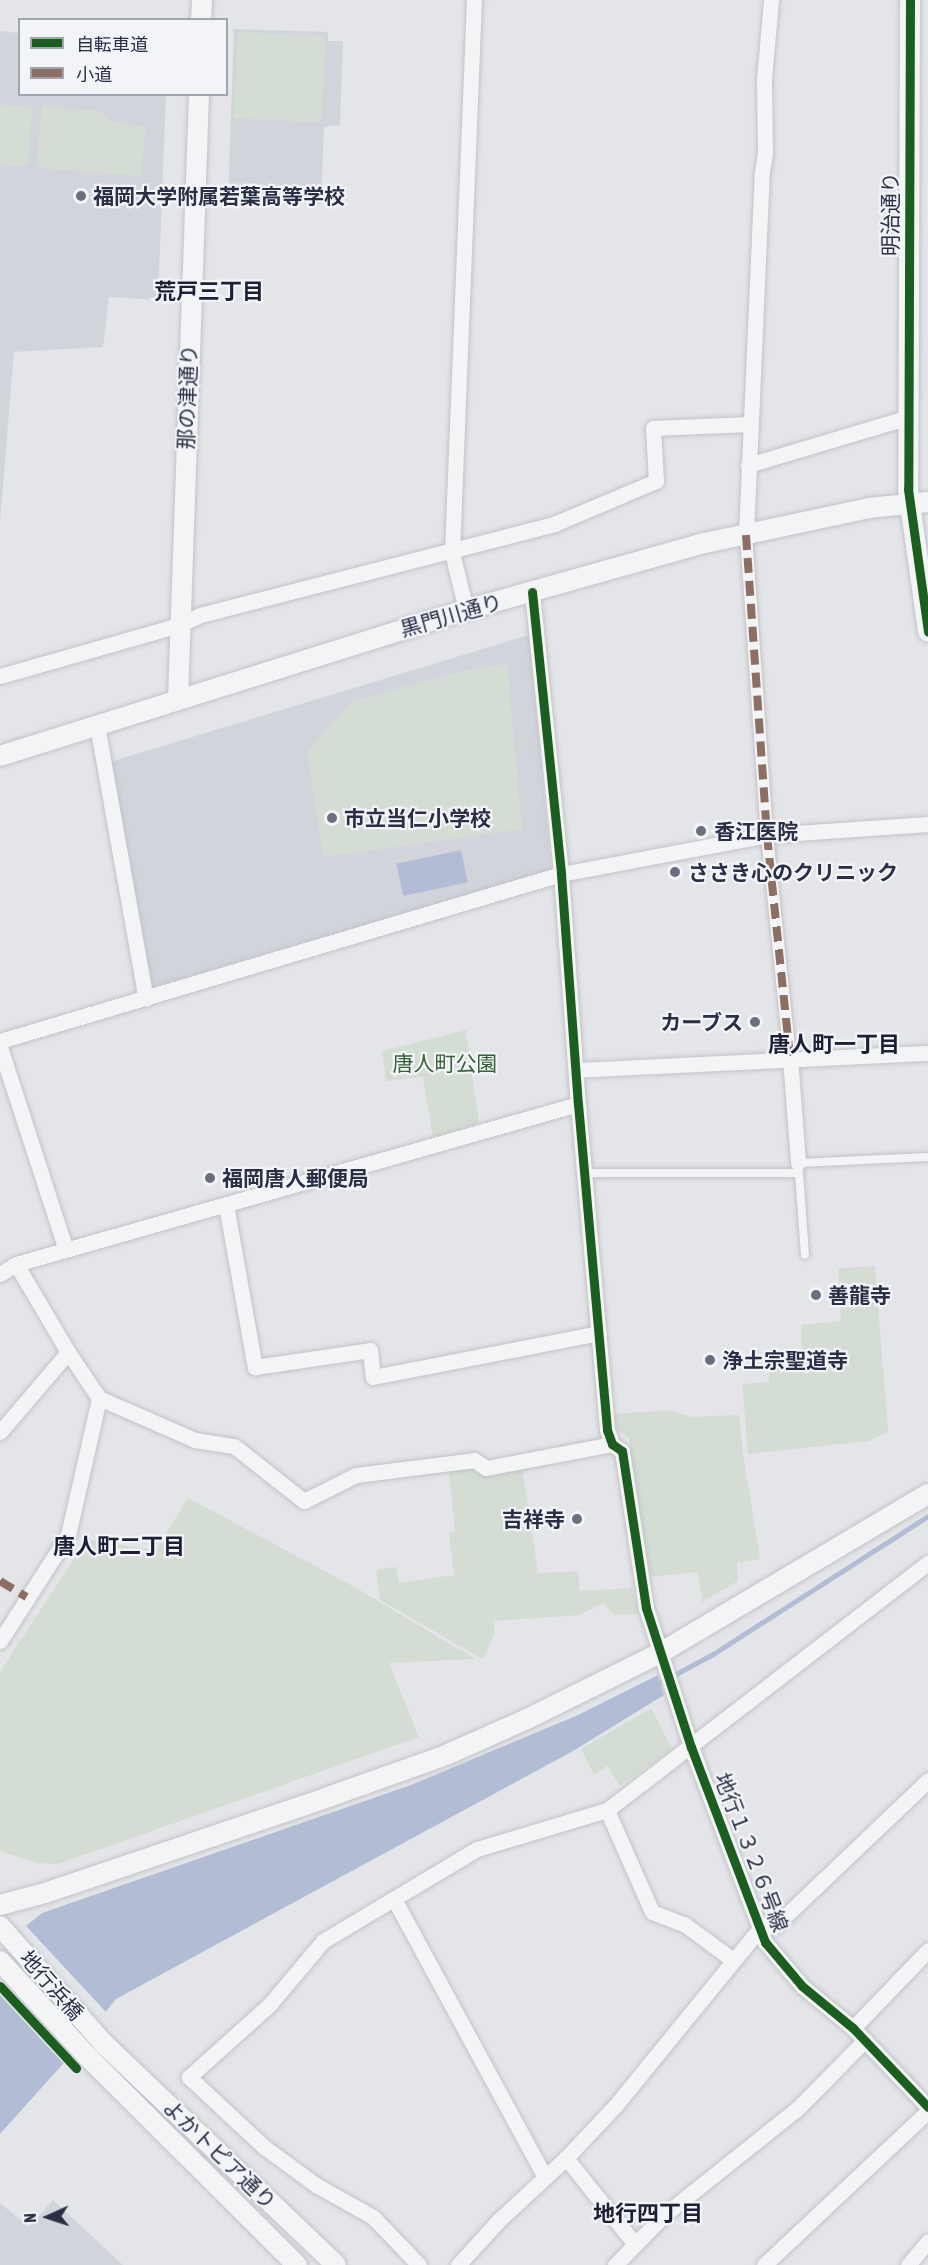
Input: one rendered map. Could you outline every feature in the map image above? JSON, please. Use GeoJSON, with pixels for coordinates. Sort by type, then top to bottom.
{"type":"FeatureCollection","features":[{"type":"Feature","properties":{"kind":"street"},"geometry":{"type":"LineString","coordinates":[[201,18],[202,0]]}},
{"type":"Feature","properties":{"kind":"street"},"geometry":{"type":"LineString","coordinates":[[466,610],[452,552],[474,0]]}},
{"type":"Feature","properties":{"kind":"street"},"geometry":{"type":"LineString","coordinates":[[771,0],[764,79],[765,154],[762,172],[746,535],[767,836],[799,1168]]}},
{"type":"Feature","properties":{"kind":"street","name":"明治通り"},"geometry":{"type":"LineString","coordinates":[[910,0],[906,422],[915,498]]}},
{"type":"Feature","properties":{"kind":"street","name":"那の津通り"},"geometry":{"type":"LineString","coordinates":[[178,699],[178,625],[199,96]]}},
{"type":"Feature","properties":{"kind":"street"},"geometry":{"type":"LineString","coordinates":[[748,465],[906,422]]}},
{"type":"Feature","properties":{"kind":"street"},"geometry":{"type":"LineString","coordinates":[[0,676],[178,625],[200,615],[554,524],[656,481],[653,428],[750,424]]}},
{"type":"Feature","properties":{"kind":"street"},"geometry":{"type":"LineString","coordinates":[[915,498],[928,632]]}},
{"type":"Feature","properties":{"kind":"street","name":"黒門川通り"},"geometry":{"type":"LineString","coordinates":[[0,756],[466,610],[705,543],[915,498]]}},
{"type":"Feature","properties":{"kind":"street","name":"地行１３２６号線"},"geometry":{"type":"LineString","coordinates":[[532,592],[561,874],[578,1104],[607,1430],[612,1444],[622,1451],[646,1608],[691,1747],[765,1942],[802,1986],[853,2028],[928,2109]]}},
{"type":"Feature","properties":{"kind":"street"},"geometry":{"type":"LineString","coordinates":[[97,725],[146,999]]}},
{"type":"Feature","properties":{"kind":"street"},"geometry":{"type":"LineString","coordinates":[[0,1041],[561,874],[767,836],[928,824]]}},
{"type":"Feature","properties":{"kind":"street"},"geometry":{"type":"LineString","coordinates":[[0,1047],[66,1250]]}},
{"type":"Feature","properties":{"kind":"street"},"geometry":{"type":"LineString","coordinates":[[576,1070],[928,1053]]}},
{"type":"Feature","properties":{"kind":"street"},"geometry":{"type":"LineString","coordinates":[[0,1274],[16,1264],[578,1104]]}},
{"type":"Feature","properties":{"kind":"street"},"geometry":{"type":"LineString","coordinates":[[226,1205],[255,1366],[370,1350],[373,1377],[598,1333]]}},
{"type":"Feature","properties":{"kind":"street"},"geometry":{"type":"LineString","coordinates":[[16,1264],[68,1352],[99,1398],[195,1440],[234,1446],[304,1501],[356,1475],[474,1460],[486,1468],[612,1444]]}},
{"type":"Feature","properties":{"kind":"street"},"geometry":{"type":"LineString","coordinates":[[0,1432],[68,1352]]}},
{"type":"Feature","properties":{"kind":"street"},"geometry":{"type":"LineString","coordinates":[[0,1641],[68,1535],[99,1398]]}},
{"type":"Feature","properties":{"kind":"street"},"geometry":{"type":"LineString","coordinates":[[0,1905],[45,1893],[446,1755],[663,1660],[928,1494]]}},
{"type":"Feature","properties":{"kind":"street"},"geometry":{"type":"LineString","coordinates":[[419,2265],[373,2217],[316,2185],[264,2147],[189,2077],[270,2004],[323,1941],[477,1849],[607,1810],[928,1563]]}},
{"type":"Feature","properties":{"kind":"street"},"geometry":{"type":"LineString","coordinates":[[458,2265],[615,2106],[761,1927],[776,1925],[928,1780]]}},
{"type":"Feature","properties":{"kind":"street"},"geometry":{"type":"LineString","coordinates":[[607,1810],[652,1912],[684,1924],[733,1960]]}},
{"type":"Feature","properties":{"kind":"street"},"geometry":{"type":"LineString","coordinates":[[394,1899],[544,2177]]}},
{"type":"Feature","properties":{"kind":"street","name":"地行浜橋"},"geometry":{"type":"LineString","coordinates":[[0,1926],[104,2044]]}},
{"type":"Feature","properties":{"kind":"street"},"geometry":{"type":"LineString","coordinates":[[853,2028],[928,1950]]}},
{"type":"Feature","properties":{"kind":"street","name":"地行浜橋"},"geometry":{"type":"LineString","coordinates":[[0,1960],[88,2057]]}},
{"type":"Feature","properties":{"kind":"street"},"geometry":{"type":"LineString","coordinates":[[615,2265],[634,2244],[703,2182],[797,2109],[865,2040]]}},
{"type":"Feature","properties":{"kind":"street","name":"よかトピア通り"},"geometry":{"type":"LineString","coordinates":[[104,2044],[332,2263]]}},
{"type":"Feature","properties":{"kind":"street","name":"よかトピア通り"},"geometry":{"type":"LineString","coordinates":[[88,2057],[297,2265]]}},
{"type":"Feature","properties":{"kind":"street"},"geometry":{"type":"LineString","coordinates":[[764,2265],[928,2109]]}},
{"type":"Feature","properties":{"kind":"street"},"geometry":{"type":"LineString","coordinates":[[566,2158],[634,2244]]}},
{"type":"Feature","properties":{"kind":"street"},"geometry":{"type":"LineString","coordinates":[[908,2265],[928,2241]]}},
{"type":"Feature","properties":{"kind":"lane"},"geometry":{"type":"LineString","coordinates":[[584,1173],[766,1173],[928,1157]]}},
{"type":"Feature","properties":{"kind":"lane"},"geometry":{"type":"LineString","coordinates":[[799,1168],[805,1255]]}},
{"type":"Feature","properties":{"kind":"shaded area","name":"福岡大学附属若葉高等学校"},"geometry":{"type":"Polygon","coordinates":[[[234,29],[328,32],[328,41],[343,41],[340,125],[324,127],[321,204],[228,200],[234,29]]]}},
{"type":"Feature","properties":{"kind":"shaded area","name":"福岡大学附属若葉高等学校"},"geometry":{"type":"Polygon","coordinates":[[[0,31],[18,33],[18,96],[166,96],[158,300],[109,297],[103,347],[14,352],[0,522],[0,31]]]}},
{"type":"Feature","properties":{"kind":"shaded area","name":"市立当仁小学校"},"geometry":{"type":"Polygon","coordinates":[[[529,635],[551,870],[149,988],[109,766],[113,761],[529,635]]]}},
{"type":"Feature","properties":{"kind":"shaded area"},"geometry":{"type":"Polygon","coordinates":[[[53,2200],[123,2265],[0,2265],[0,2203],[29,2227],[53,2200]]]}},
{"type":"Feature","properties":{"kind":"green space"},"geometry":{"type":"Polygon","coordinates":[[[238,32],[326,37],[321,122],[233,118],[238,32]]]}},
{"type":"Feature","properties":{"kind":"green space"},"geometry":{"type":"Polygon","coordinates":[[[0,105],[32,107],[28,163],[24,167],[0,164],[0,105]]]}},
{"type":"Feature","properties":{"kind":"green space"},"geometry":{"type":"Polygon","coordinates":[[[42,107],[100,111],[113,122],[146,127],[141,176],[40,168],[36,165],[42,107]]]}},
{"type":"Feature","properties":{"kind":"green space"},"geometry":{"type":"Polygon","coordinates":[[[507,664],[522,829],[323,857],[307,752],[352,701],[471,669],[507,664]]]}},
{"type":"Feature","properties":{"kind":"green space","name":"唐人町公園"},"geometry":{"type":"Polygon","coordinates":[[[466,1030],[479,1123],[433,1137],[423,1077],[386,1081],[382,1051],[466,1030]]]}},
{"type":"Feature","properties":{"kind":"green space"},"geometry":{"type":"Polygon","coordinates":[[[875,1266],[888,1432],[868,1441],[748,1454],[742,1384],[769,1382],[769,1368],[803,1365],[801,1325],[841,1321],[838,1268],[875,1266]]]}},
{"type":"Feature","properties":{"kind":"green space"},"geometry":{"type":"Polygon","coordinates":[[[669,1410],[691,1417],[739,1415],[760,1559],[737,1563],[738,1581],[702,1602],[698,1572],[647,1577],[629,1438],[617,1429],[614,1414],[669,1410]]]}},
{"type":"Feature","properties":{"kind":"green space"},"geometry":{"type":"Polygon","coordinates":[[[474,1464],[477,1474],[522,1466],[538,1573],[578,1571],[580,1591],[632,1588],[639,1614],[614,1615],[603,1603],[580,1615],[493,1621],[495,1633],[483,1659],[380,1600],[376,1570],[396,1567],[399,1583],[454,1575],[449,1533],[455,1532],[449,1471],[474,1464]]]}},
{"type":"Feature","properties":{"kind":"green space"},"geometry":{"type":"Polygon","coordinates":[[[188,1498],[358,1589],[475,1659],[389,1663],[419,1737],[58,1864],[37,1863],[3,1852],[0,1849],[0,1672],[86,1540],[156,1550],[188,1498]]]}},
{"type":"Feature","properties":{"kind":"green space"},"geometry":{"type":"Polygon","coordinates":[[[651,1708],[672,1749],[620,1786],[607,1766],[594,1775],[581,1749],[651,1708]]]}},
{"type":"Feature","properties":{"kind":"water"},"geometry":{"type":"Polygon","coordinates":[[[461,850],[468,882],[403,896],[396,864],[461,850]]]}},
{"type":"Feature","properties":{"kind":"water"},"geometry":{"type":"Polygon","coordinates":[[[658,1675],[664,1695],[573,1751],[116,1999],[71,2055],[0,2134],[0,1931],[26,1926],[42,1913],[411,1785],[578,1715],[658,1675]]]}},
{"type":"Feature","properties":{"kind":"pier"},"geometry":{"type":"Polygon","coordinates":[[[26,1926],[106,2012],[63,2063],[0,1995],[0,1931],[26,1926]]]}},
{"type":"Feature","properties":{"kind":"waterway"},"geometry":{"type":"LineString","coordinates":[[661,1682],[713,1654],[928,1516]]}},
{"type":"Feature","properties":{"kind":"marked path"},"geometry":{"type":"LineString","coordinates":[[746,535],[767,835],[790,1058]]}},
{"type":"Feature","properties":{"kind":"marked path"},"geometry":{"type":"LineString","coordinates":[[0,1581],[27,1597]]}},
{"type":"Feature","properties":{"kind":"cycle path"},"geometry":{"type":"LineString","coordinates":[[910,0],[908,489],[928,632]]}},
{"type":"Feature","properties":{"kind":"cycle path"},"geometry":{"type":"LineString","coordinates":[[532,592],[561,874],[578,1104],[607,1430],[612,1444],[622,1451],[646,1608],[691,1747],[765,1942],[802,1986],[853,2028],[928,2107]]}},
{"type":"Feature","properties":{"kind":"cycle path"},"geometry":{"type":"LineString","coordinates":[[0,1986],[76,2068]]}},
{"type":"Feature","properties":{"kind":"place","name":"福岡大学附属若葉高等学校"},"geometry":{"type":"Point","coordinates":[81,196]}},
{"type":"Feature","properties":{"kind":"place","name":"市立当仁小学校"},"geometry":{"type":"Point","coordinates":[332,818]}},
{"type":"Feature","properties":{"kind":"place","name":"香江医院"},"geometry":{"type":"Point","coordinates":[701,831]}},
{"type":"Feature","properties":{"kind":"place","name":"ささき心のクリニック"},"geometry":{"type":"Point","coordinates":[675,872]}},
{"type":"Feature","properties":{"kind":"place","name":"カーブス"},"geometry":{"type":"Point","coordinates":[755,1022]}},
{"type":"Feature","properties":{"kind":"place","name":"福岡唐人郵便局"},"geometry":{"type":"Point","coordinates":[210,1178]}},
{"type":"Feature","properties":{"kind":"place","name":"善龍寺"},"geometry":{"type":"Point","coordinates":[816,1295]}},
{"type":"Feature","properties":{"kind":"place","name":"浄土宗聖道寺"},"geometry":{"type":"Point","coordinates":[710,1360]}},
{"type":"Feature","properties":{"kind":"place","name":"吉祥寺"},"geometry":{"type":"Point","coordinates":[577,1519]}},
{"type":"Feature","properties":{"kind":"district","name":"荒戸三丁目"},"geometry":{"type":"Point","coordinates":[209,292]}},
{"type":"Feature","properties":{"kind":"district","name":"唐人町一丁目"},"geometry":{"type":"Point","coordinates":[834,1045]}},
{"type":"Feature","properties":{"kind":"district","name":"唐人町二丁目"},"geometry":{"type":"Point","coordinates":[119,1547]}},
{"type":"Feature","properties":{"kind":"district","name":"地行四丁目"},"geometry":{"type":"Point","coordinates":[648,2214]}}]}
